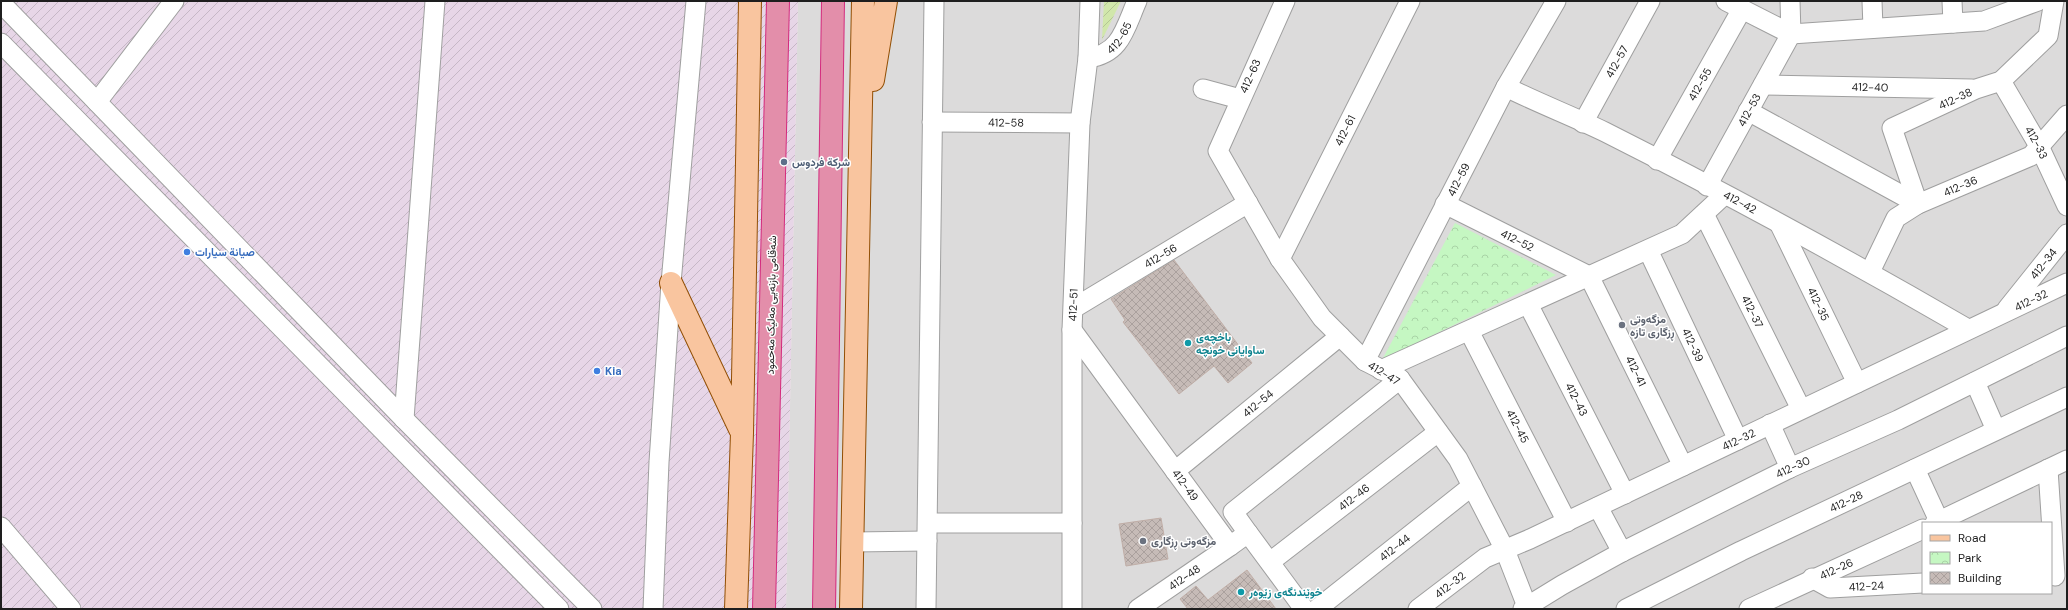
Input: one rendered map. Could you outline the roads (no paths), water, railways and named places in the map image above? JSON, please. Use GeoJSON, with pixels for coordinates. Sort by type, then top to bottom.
{"type":"FeatureCollection","features":[{"type":"Feature","properties":{"kind":"highway","name":"شەقامی بازنەیی مەلیک مەحمود"},"geometry":{"type":"LineString","coordinates":[[764,609],[778,1]]}},
{"type":"Feature","properties":{"kind":"highway"},"geometry":{"type":"LineString","coordinates":[[824,609],[833,1]]}},
{"type":"Feature","properties":{"kind":"main road"},"geometry":{"type":"LineString","coordinates":[[736,609],[742,433],[750,1]]}},
{"type":"Feature","properties":{"kind":"main road"},"geometry":{"type":"LineString","coordinates":[[851,609],[862,134],[863,1]]}},
{"type":"Feature","properties":{"kind":"main road"},"geometry":{"type":"LineString","coordinates":[[862,134],[886,1]]}},
{"type":"Feature","properties":{"kind":"main road"},"geometry":{"type":"LineString","coordinates":[[671,283],[742,433]]}},
{"type":"Feature","properties":{"kind":"street"},"geometry":{"type":"LineString","coordinates":[[97,102],[174,1]]}},
{"type":"Feature","properties":{"kind":"street"},"geometry":{"type":"LineString","coordinates":[[404,419],[435,7],[419,1]]}},
{"type":"Feature","properties":{"kind":"street"},"geometry":{"type":"LineString","coordinates":[[653,609],[659,462],[671,283],[696,1]]}},
{"type":"Feature","properties":{"kind":"street"},"geometry":{"type":"LineString","coordinates":[[926,609],[934,1]]}},
{"type":"Feature","properties":{"kind":"street","name":"412-51"},"geometry":{"type":"LineString","coordinates":[[1072,609],[1072,330],[1080,123],[1088,58],[1090,1]]}},
{"type":"Feature","properties":{"kind":"street","name":"412-65"},"geometry":{"type":"LineString","coordinates":[[1088,58],[1099,57],[1109,52],[1120,39],[1137,1]]}},
{"type":"Feature","properties":{"kind":"street","name":"412-63"},"geometry":{"type":"LineString","coordinates":[[1218,151],[1284,1]]}},
{"type":"Feature","properties":{"kind":"street","name":"412-61"},"geometry":{"type":"LineString","coordinates":[[1280,259],[1410,1]]}},
{"type":"Feature","properties":{"kind":"street","name":"412-59"},"geometry":{"type":"LineString","coordinates":[[1373,366],[1446,204],[1506,87],[1556,1]]}},
{"type":"Feature","properties":{"kind":"street","name":"412-57"},"geometry":{"type":"LineString","coordinates":[[1583,123],[1650,1]]}},
{"type":"Feature","properties":{"kind":"street"},"geometry":{"type":"LineString","coordinates":[[1790,1],[1791,34]]}},
{"type":"Feature","properties":{"kind":"street"},"geometry":{"type":"LineString","coordinates":[[1872,1],[1873,28]]}},
{"type":"Feature","properties":{"kind":"street"},"geometry":{"type":"LineString","coordinates":[[1952,1],[1953,23]]}},
{"type":"Feature","properties":{"kind":"street"},"geometry":{"type":"LineString","coordinates":[[1730,3],[1791,34],[1984,21],[2038,1]]}},
{"type":"Feature","properties":{"kind":"street","name":"412-38"},"geometry":{"type":"LineString","coordinates":[[1918,204],[1892,128],[1976,89],[2001,81],[2048,36],[2054,1]]}},
{"type":"Feature","properties":{"kind":"street"},"geometry":{"type":"LineString","coordinates":[[1,3],[404,419],[592,609]]}},
{"type":"Feature","properties":{"kind":"street","name":"412-55"},"geometry":{"type":"LineString","coordinates":[[1657,160],[1730,3]]}},
{"type":"Feature","properties":{"kind":"street","name":"412-53"},"geometry":{"type":"LineString","coordinates":[[1707,186],[1791,34]]}},
{"type":"Feature","properties":{"kind":"street"},"geometry":{"type":"LineString","coordinates":[[1,44],[559,609]]}},
{"type":"Feature","properties":{"kind":"street","name":"412-33"},"geometry":{"type":"LineString","coordinates":[[2001,81],[2040,146],[2067,206]]}},
{"type":"Feature","properties":{"kind":"street","name":"412-40"},"geometry":{"type":"LineString","coordinates":[[1763,85],[1976,89]]}},
{"type":"Feature","properties":{"kind":"street","name":"412-42"},"geometry":{"type":"LineString","coordinates":[[1506,87],[1583,123],[1707,186],[1870,272],[1968,329]]}},
{"type":"Feature","properties":{"kind":"street"},"geometry":{"type":"LineString","coordinates":[[1203,89],[1240,100]]}},
{"type":"Feature","properties":{"kind":"street"},"geometry":{"type":"LineString","coordinates":[[1748,111],[1918,204]]}},
{"type":"Feature","properties":{"kind":"street","name":"412-36"},"geometry":{"type":"LineString","coordinates":[[1870,272],[1896,218],[1918,204],[2031,156],[2067,115]]}},
{"type":"Feature","properties":{"kind":"street","name":"412-58"},"geometry":{"type":"LineString","coordinates":[[932,122],[1080,123]]}},
{"type":"Feature","properties":{"kind":"street","name":"412-47"},"geometry":{"type":"LineString","coordinates":[[1218,151],[1280,259],[1322,318],[1373,366],[1400,380],[1458,459],[1505,550],[1526,608]]}},
{"type":"Feature","properties":{"kind":"street"},"geometry":{"type":"LineString","coordinates":[[1373,366],[1469,331],[1682,234],[1724,195]]}},
{"type":"Feature","properties":{"kind":"street","name":"412-56"},"geometry":{"type":"LineString","coordinates":[[1074,308],[1248,203]]}},
{"type":"Feature","properties":{"kind":"street","name":"412-52"},"geometry":{"type":"LineString","coordinates":[[1446,204],[1589,276]]}},
{"type":"Feature","properties":{"kind":"street","name":"412-37"},"geometry":{"type":"LineString","coordinates":[[1704,214],[1801,410]]}},
{"type":"Feature","properties":{"kind":"street","name":"412-35"},"geometry":{"type":"LineString","coordinates":[[1780,225],[1857,383]]}},
{"type":"Feature","properties":{"kind":"street","name":"412-34"},"geometry":{"type":"LineString","coordinates":[[2005,312],[2067,234]]}},
{"type":"Feature","properties":{"kind":"street","name":"412-39"},"geometry":{"type":"LineString","coordinates":[[1648,250],[1738,440]]}},
{"type":"Feature","properties":{"kind":"street","name":"412-41"},"geometry":{"type":"LineString","coordinates":[[1589,276],[1683,466]]}},
{"type":"Feature","properties":{"kind":"street","name":"412-32"},"geometry":{"type":"LineString","coordinates":[[1418,609],[1485,558],[1598,507],[2067,283]]}},
{"type":"Feature","properties":{"kind":"street","name":"412-43"},"geometry":{"type":"LineString","coordinates":[[1528,304],[1625,494]]}},
{"type":"Feature","properties":{"kind":"street","name":"412-49"},"geometry":{"type":"LineString","coordinates":[[1072,330],[1230,546]]}},
{"type":"Feature","properties":{"kind":"street","name":"412-45"},"geometry":{"type":"LineString","coordinates":[[1469,331],[1566,522]]}},
{"type":"Feature","properties":{"kind":"street","name":"412-54"},"geometry":{"type":"LineString","coordinates":[[1175,471],[1340,336]]}},
{"type":"Feature","properties":{"kind":"street","name":"412-30"},"geometry":{"type":"LineString","coordinates":[[1526,608],[1622,552],[1790,468],[1898,420],[2067,336]]}},
{"type":"Feature","properties":{"kind":"street"},"geometry":{"type":"LineString","coordinates":[[1215,525],[1400,380]]}},
{"type":"Feature","properties":{"kind":"street"},"geometry":{"type":"LineString","coordinates":[[1975,382],[1996,430]]}},
{"type":"Feature","properties":{"kind":"street","name":"412-28"},"geometry":{"type":"LineString","coordinates":[[1626,609],[1741,551],[2067,396]]}},
{"type":"Feature","properties":{"kind":"street"},"geometry":{"type":"LineString","coordinates":[[1770,424],[1790,468]]}},
{"type":"Feature","properties":{"kind":"street","name":"412-46"},"geometry":{"type":"LineString","coordinates":[[1270,562],[1438,432]]}},
{"type":"Feature","properties":{"kind":"street","name":"412-26"},"geometry":{"type":"LineString","coordinates":[[1937,522],[2067,460]]}},
{"type":"Feature","properties":{"kind":"street"},"geometry":{"type":"LineString","coordinates":[[1915,469],[1932,522]]}},
{"type":"Feature","properties":{"kind":"street"},"geometry":{"type":"LineString","coordinates":[[2048,469],[2058,576]]}},
{"type":"Feature","properties":{"kind":"street","name":"412-44"},"geometry":{"type":"LineString","coordinates":[[1317,609],[1472,486]]}},
{"type":"Feature","properties":{"kind":"street"},"geometry":{"type":"LineString","coordinates":[[1598,507],[1622,552]]}},
{"type":"Feature","properties":{"kind":"street"},"geometry":{"type":"LineString","coordinates":[[1233,512],[1304,609]]}},
{"type":"Feature","properties":{"kind":"street"},"geometry":{"type":"LineString","coordinates":[[853,542],[927,532],[1072,523]]}},
{"type":"Feature","properties":{"kind":"street"},"geometry":{"type":"LineString","coordinates":[[1,527],[71,609]]}},
{"type":"Feature","properties":{"kind":"street","name":"412-26"},"geometry":{"type":"LineString","coordinates":[[1748,609],[1812,578],[1922,529]]}},
{"type":"Feature","properties":{"kind":"street"},"geometry":{"type":"LineString","coordinates":[[1230,546],[1248,533]]}},
{"type":"Feature","properties":{"kind":"street","name":"412-48"},"geometry":{"type":"LineString","coordinates":[[1138,609],[1230,546]]}},
{"type":"Feature","properties":{"kind":"street","name":"412-24"},"geometry":{"type":"LineString","coordinates":[[1812,578],[1830,588],[1922,583]]}},
{"type":"Feature","properties":{"kind":"place","name":"شركة فردوس"},"geometry":{"type":"Point","coordinates":[784,162]}},
{"type":"Feature","properties":{"kind":"place","name":"صيانة سيارات"},"geometry":{"type":"Point","coordinates":[187,252]}},
{"type":"Feature","properties":{"kind":"place","name":"مزگەوتی ڕزگاری تازە"},"geometry":{"type":"Point","coordinates":[1622,325]}},
{"type":"Feature","properties":{"kind":"place","name":"باخچەی ساوایانی خونچە"},"geometry":{"type":"Point","coordinates":[1188,343]}},
{"type":"Feature","properties":{"kind":"place","name":"Kia"},"geometry":{"type":"Point","coordinates":[597,371]}},
{"type":"Feature","properties":{"kind":"place","name":"مزگەوتی ڕزگاری"},"geometry":{"type":"Point","coordinates":[1143,541]}},
{"type":"Feature","properties":{"kind":"place","name":"خوێندنگەی زێوەر"},"geometry":{"type":"Point","coordinates":[1241,592]}}]}
